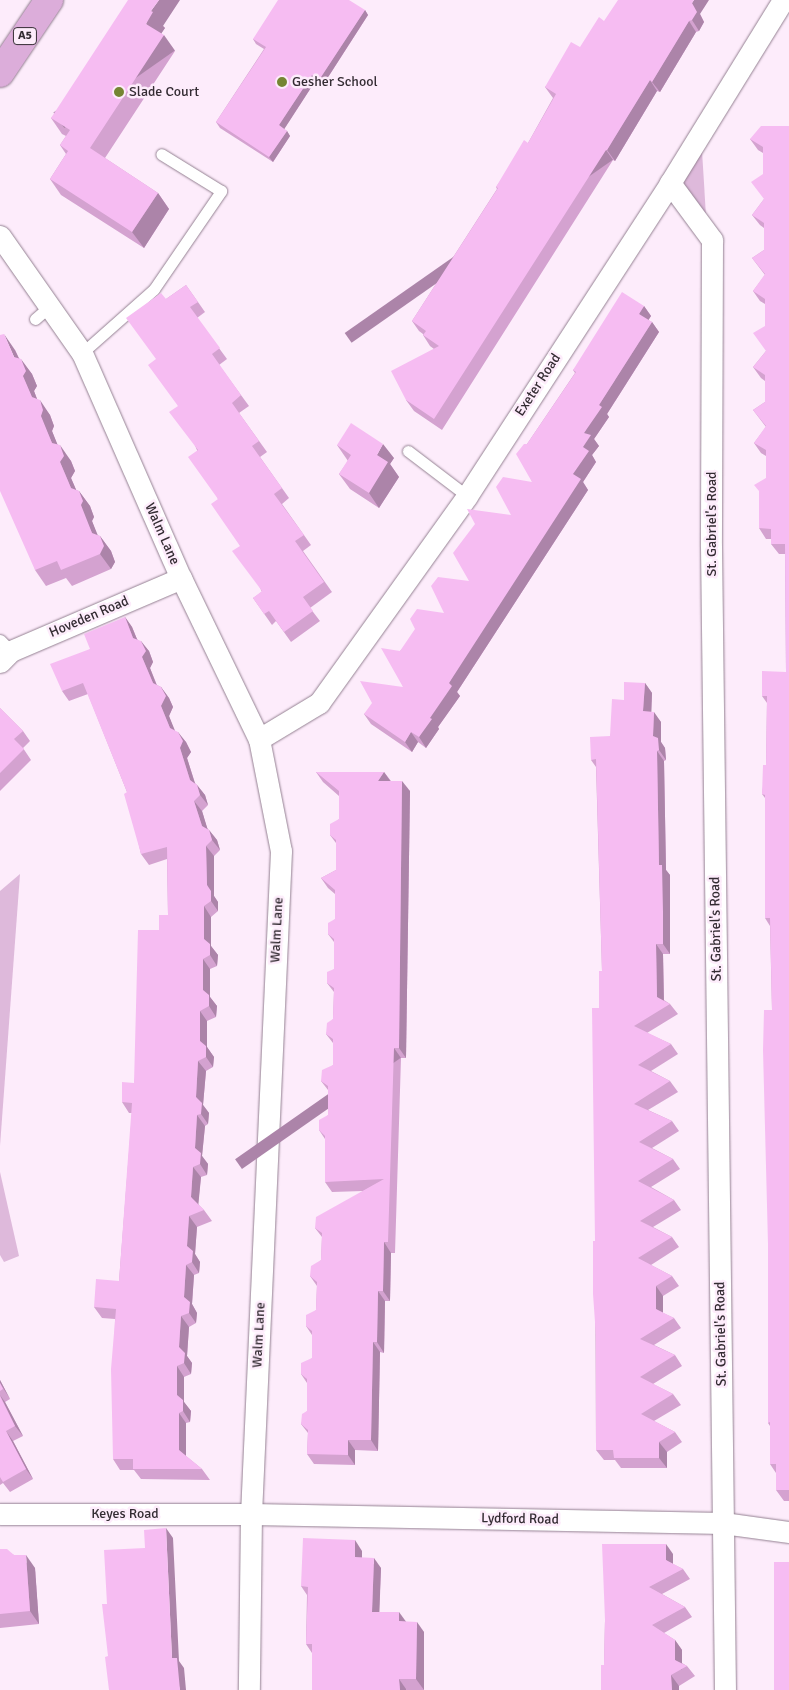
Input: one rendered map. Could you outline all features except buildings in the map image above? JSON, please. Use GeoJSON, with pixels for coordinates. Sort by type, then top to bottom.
{"type":"FeatureCollection","features":[{"type":"Feature","properties":{"kind":"main road","name":"A5"},"geometry":{"type":"LineString","coordinates":[[0,73],[50,0]]}},
{"type":"Feature","properties":{"kind":"street","name":"Exeter Road"},"geometry":{"type":"LineString","coordinates":[[259,739],[318,703],[467,496],[670,183],[783,0]]}},
{"type":"Feature","properties":{"kind":"street","name":"St. Gabriel's Road"},"geometry":{"type":"LineString","coordinates":[[670,183],[712,240],[712,546],[725,1690]]}},
{"type":"Feature","properties":{"kind":"street","name":"Walm Lane"},"geometry":{"type":"LineString","coordinates":[[0,236],[42,313],[82,353],[181,578],[259,739],[281,851],[251,1514],[249,1690]]}},
{"type":"Feature","properties":{"kind":"street","name":"Hoveden Road"},"geometry":{"type":"LineString","coordinates":[[4,651],[181,578]]}},
{"type":"Feature","properties":{"kind":"street","name":"Keyes Road"},"geometry":{"type":"LineString","coordinates":[[0,1514],[251,1514]]}},
{"type":"Feature","properties":{"kind":"street","name":"Lydford Road"},"geometry":{"type":"LineString","coordinates":[[251,1514],[723,1523],[789,1532]]}},
{"type":"Feature","properties":{"kind":"lane"},"geometry":{"type":"LineString","coordinates":[[82,353],[154,289],[221,191],[162,154]]}},
{"type":"Feature","properties":{"kind":"lane"},"geometry":{"type":"LineString","coordinates":[[408,451],[467,496]]}},
{"type":"Feature","properties":{"kind":"shaded area"},"geometry":{"type":"Polygon","coordinates":[[[702,151],[707,232],[676,191],[702,151]]]}},
{"type":"Feature","properties":{"kind":"shaded area"},"geometry":{"type":"Polygon","coordinates":[[[20,874],[0,1146],[0,891],[20,874]]]}},
{"type":"Feature","properties":{"kind":"shaded area"},"geometry":{"type":"Polygon","coordinates":[[[0,1172],[19,1256],[4,1262],[0,1255],[0,1172]]]}},
{"type":"Feature","properties":{"kind":"place","name":"Gesher School"},"geometry":{"type":"Point","coordinates":[282,82]}},
{"type":"Feature","properties":{"kind":"place","name":"Slade Court"},"geometry":{"type":"Point","coordinates":[119,92]}}]}
